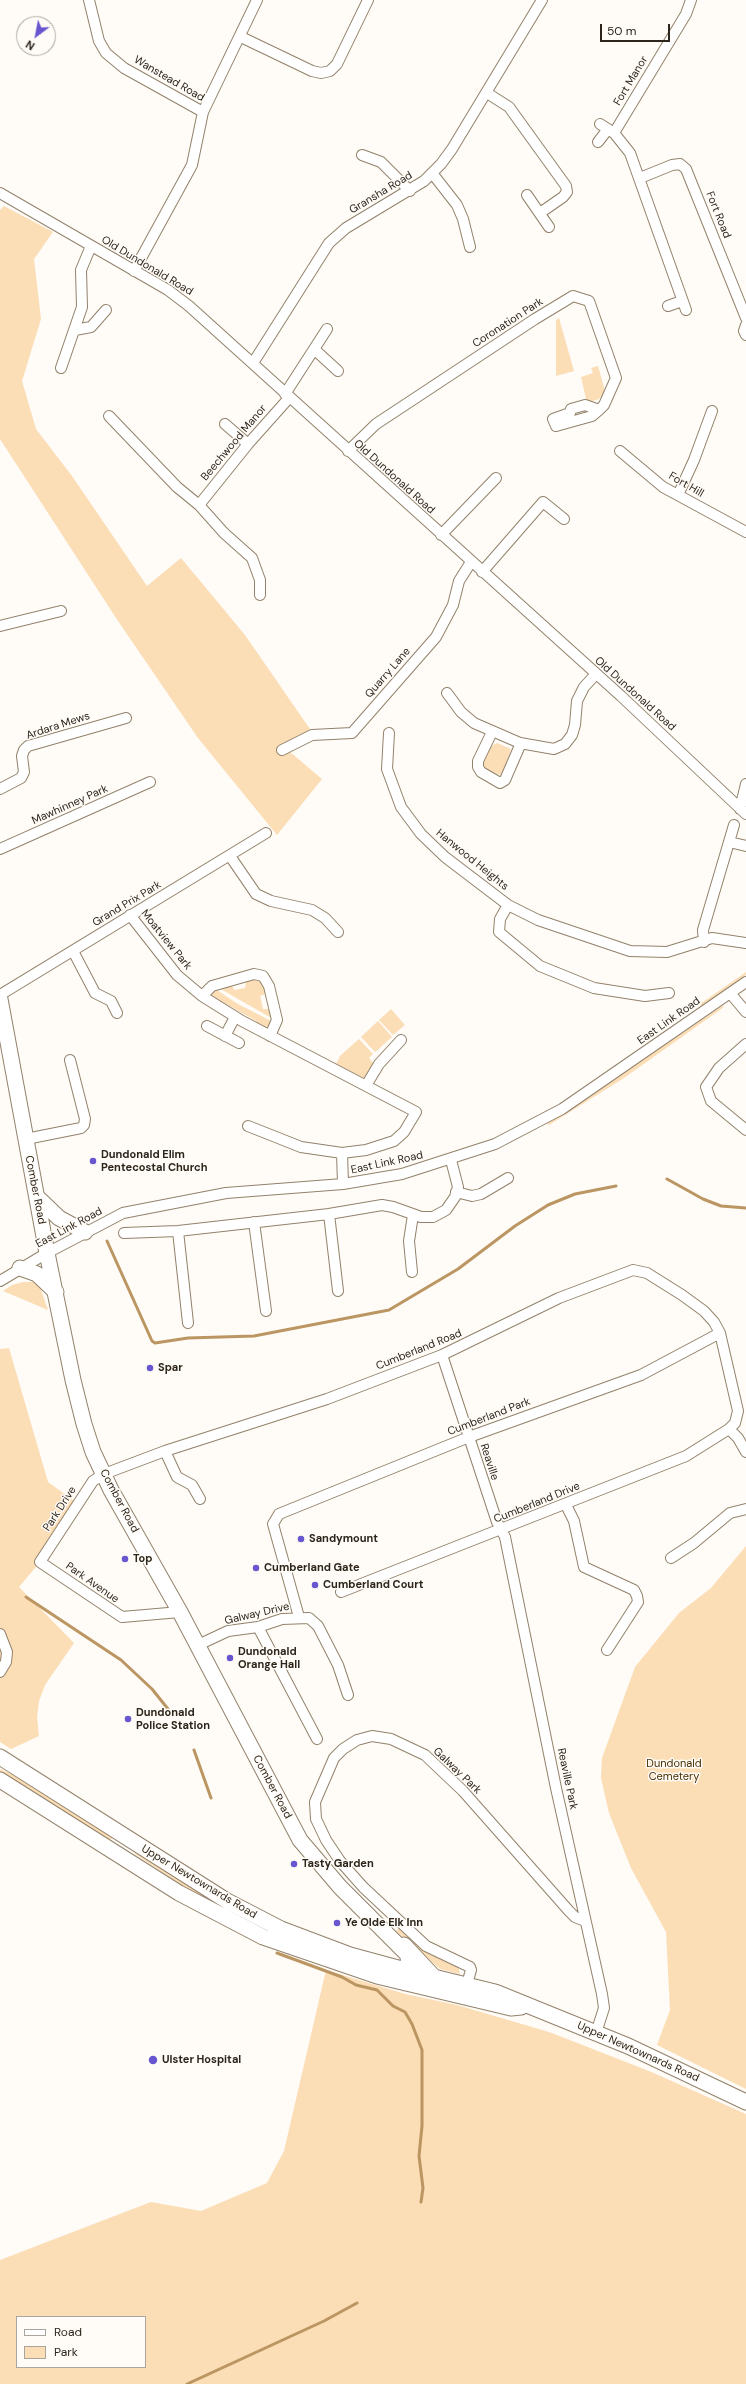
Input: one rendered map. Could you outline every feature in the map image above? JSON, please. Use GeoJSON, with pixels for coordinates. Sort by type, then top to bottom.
{"type":"FeatureCollection","features":[{"type":"Feature","properties":{"kind":"highway","name":"Comber Road"},"geometry":{"type":"LineString","coordinates":[[0,998],[47,1253],[84,1424],[104,1474],[180,1612],[196,1646],[300,1840],[340,1887],[390,1939],[408,1955],[407,1977]]}},
{"type":"Feature","properties":{"kind":"highway"},"geometry":{"type":"LineString","coordinates":[[37,1197],[59,1218],[85,1232]]}},
{"type":"Feature","properties":{"kind":"highway"},"geometry":{"type":"LineString","coordinates":[[20,1268],[37,1274],[56,1292]]}},
{"type":"Feature","properties":{"kind":"highway","name":"Upper Newtownards Road"},"geometry":{"type":"LineString","coordinates":[[0,1757],[194,1881],[250,1914],[312,1942],[374,1961],[407,1977],[511,2008],[528,2007]]}},
{"type":"Feature","properties":{"kind":"highway","name":"Upper Newtownards Road"},"geometry":{"type":"LineString","coordinates":[[0,1780],[120,1858],[207,1909],[263,1937],[367,1973],[407,1977],[434,1977],[468,1984],[495,1992],[528,2007],[651,2056],[746,2102]]}},
{"type":"Feature","properties":{"kind":"highway","name":"Comber Road"},"geometry":{"type":"LineString","coordinates":[[390,1939],[398,1940],[434,1977]]}},
{"type":"Feature","properties":{"kind":"highway"},"geometry":{"type":"LineString","coordinates":[[374,1961],[384,1959],[387,1955],[390,1939]]}},
{"type":"Feature","properties":{"kind":"street","name":"Wanstead Road"},"geometry":{"type":"LineString","coordinates":[[89,0],[98,41],[106,53],[124,68],[203,112],[192,164],[134,272]]}},
{"type":"Feature","properties":{"kind":"street"},"geometry":{"type":"LineString","coordinates":[[241,37],[312,71],[321,73],[330,71],[337,64],[368,0]]}},
{"type":"Feature","properties":{"kind":"street","name":"Gransha Road"},"geometry":{"type":"LineString","coordinates":[[253,363],[329,243],[346,228],[410,191],[432,173],[452,149],[542,0]]}},
{"type":"Feature","properties":{"kind":"street","name":"Fort Manor"},"geometry":{"type":"LineString","coordinates":[[607,128],[686,14],[691,0]]}},
{"type":"Feature","properties":{"kind":"street"},"geometry":{"type":"LineString","coordinates":[[203,112],[241,37],[254,1]]}},
{"type":"Feature","properties":{"kind":"street"},"geometry":{"type":"LineString","coordinates":[[487,93],[509,107],[566,186],[566,192],[563,197],[540,213]]}},
{"type":"Feature","properties":{"kind":"street"},"geometry":{"type":"LineString","coordinates":[[598,142],[607,128],[630,153],[684,306],[668,306]]}},
{"type":"Feature","properties":{"kind":"street"},"geometry":{"type":"LineString","coordinates":[[362,155],[381,162],[410,191]]}},
{"type":"Feature","properties":{"kind":"street","name":"Fort Road"},"geometry":{"type":"LineString","coordinates":[[640,178],[672,165],[680,164],[686,170],[746,318]]}},
{"type":"Feature","properties":{"kind":"street"},"geometry":{"type":"LineString","coordinates":[[432,173],[457,205],[463,219],[470,247]]}},
{"type":"Feature","properties":{"kind":"street","name":"Old Dundonald Road"},"geometry":{"type":"LineString","coordinates":[[0,193],[91,246],[189,306],[596,674],[743,812]]}},
{"type":"Feature","properties":{"kind":"street"},"geometry":{"type":"LineString","coordinates":[[527,195],[550,227]]}},
{"type":"Feature","properties":{"kind":"street"},"geometry":{"type":"LineString","coordinates":[[60,368],[75,330],[82,307],[80,270],[91,246]]}},
{"type":"Feature","properties":{"kind":"street","name":"Coronation Park"},"geometry":{"type":"LineString","coordinates":[[348,451],[376,424],[534,319],[573,296],[589,301],[616,378],[609,396],[599,410]]}},
{"type":"Feature","properties":{"kind":"street"},"geometry":{"type":"LineString","coordinates":[[75,330],[91,327],[106,310]]}},
{"type":"Feature","properties":{"kind":"street"},"geometry":{"type":"LineString","coordinates":[[746,325],[744,331],[746,335]]}},
{"type":"Feature","properties":{"kind":"street","name":"Beechwood Manor"},"geometry":{"type":"LineString","coordinates":[[199,505],[287,396],[314,349],[327,330]]}},
{"type":"Feature","properties":{"kind":"street"},"geometry":{"type":"LineString","coordinates":[[314,349],[338,371]]}},
{"type":"Feature","properties":{"kind":"street"},"geometry":{"type":"LineString","coordinates":[[678,495],[694,460],[712,411]]}},
{"type":"Feature","properties":{"kind":"street"},"geometry":{"type":"LineString","coordinates":[[109,416],[177,487],[199,505],[224,533],[252,558],[260,580],[260,595]]}},
{"type":"Feature","properties":{"kind":"street"},"geometry":{"type":"LineString","coordinates":[[225,424],[248,444]]}},
{"type":"Feature","properties":{"kind":"street","name":"Fort Hill"},"geometry":{"type":"LineString","coordinates":[[620,451],[656,482],[746,532]]}},
{"type":"Feature","properties":{"kind":"street"},"geometry":{"type":"LineString","coordinates":[[441,535],[496,478]]}},
{"type":"Feature","properties":{"kind":"street"},"geometry":{"type":"LineString","coordinates":[[482,572],[543,502],[564,519]]}},
{"type":"Feature","properties":{"kind":"street","name":"Quarry Lane"},"geometry":{"type":"LineString","coordinates":[[282,750],[312,734],[352,732],[436,637],[453,605],[459,581],[471,562]]}},
{"type":"Feature","properties":{"kind":"street"},"geometry":{"type":"LineString","coordinates":[[0,626],[61,610]]}},
{"type":"Feature","properties":{"kind":"street"},"geometry":{"type":"LineString","coordinates":[[447,693],[461,712],[474,723],[492,732],[521,743],[554,748],[565,744],[575,725],[577,701],[584,687],[596,674]]}},
{"type":"Feature","properties":{"kind":"street","name":"Ardara Mews"},"geometry":{"type":"LineString","coordinates":[[0,789],[21,778],[24,772],[22,756],[24,750],[28,746],[126,718]]}},
{"type":"Feature","properties":{"kind":"street"},"geometry":{"type":"LineString","coordinates":[[492,732],[478,761],[478,767],[481,772],[500,783],[505,780],[521,743]]}},
{"type":"Feature","properties":{"kind":"street","name":"Hanwood Heights"},"geometry":{"type":"LineString","coordinates":[[389,733],[387,769],[401,807],[421,834],[445,857],[508,905],[538,920],[630,951],[667,952],[704,942],[712,938],[746,943]]}},
{"type":"Feature","properties":{"kind":"street","name":"Mawhinney Park"},"geometry":{"type":"LineString","coordinates":[[0,849],[150,782]]}},
{"type":"Feature","properties":{"kind":"street"},"geometry":{"type":"LineString","coordinates":[[743,812],[746,784]]}},
{"type":"Feature","properties":{"kind":"street"},"geometry":{"type":"LineString","coordinates":[[704,942],[703,930],[734,826]]}},
{"type":"Feature","properties":{"kind":"street","name":"Grand Prix Park"},"geometry":{"type":"LineString","coordinates":[[0,995],[73,951],[130,914],[230,856],[266,833]]}},
{"type":"Feature","properties":{"kind":"street"},"geometry":{"type":"LineString","coordinates":[[729,842],[746,846]]}},
{"type":"Feature","properties":{"kind":"street"},"geometry":{"type":"LineString","coordinates":[[230,856],[256,894],[271,901],[312,910],[325,918],[338,932]]}},
{"type":"Feature","properties":{"kind":"street"},"geometry":{"type":"LineString","coordinates":[[508,905],[500,919],[499,932],[540,966],[594,988],[645,996],[669,993]]}},
{"type":"Feature","properties":{"kind":"street","name":"Moatview Park"},"geometry":{"type":"LineString","coordinates":[[130,914],[177,975],[202,996],[235,1017],[270,1036],[366,1084],[416,1112],[404,1132],[394,1141],[366,1150],[342,1153],[301,1147],[248,1126]]}},
{"type":"Feature","properties":{"kind":"street"},"geometry":{"type":"LineString","coordinates":[[73,951],[95,993],[111,1001],[117,1013]]}},
{"type":"Feature","properties":{"kind":"street"},"geometry":{"type":"LineString","coordinates":[[202,996],[212,986],[254,974],[263,976],[268,986],[276,1020],[270,1036]]}},
{"type":"Feature","properties":{"kind":"street","name":"East Link Road"},"geometry":{"type":"LineString","coordinates":[[0,1281],[47,1253],[123,1213],[226,1193],[343,1184],[402,1174],[451,1160],[495,1144],[553,1115],[746,982]]}},
{"type":"Feature","properties":{"kind":"street"},"geometry":{"type":"LineString","coordinates":[[730,992],[746,1012]]}},
{"type":"Feature","properties":{"kind":"street"},"geometry":{"type":"LineString","coordinates":[[225,1036],[235,1017]]}},
{"type":"Feature","properties":{"kind":"street"},"geometry":{"type":"LineString","coordinates":[[208,1026],[239,1043]]}},
{"type":"Feature","properties":{"kind":"street"},"geometry":{"type":"LineString","coordinates":[[366,1084],[379,1064],[401,1040]]}},
{"type":"Feature","properties":{"kind":"street"},"geometry":{"type":"LineString","coordinates":[[746,1044],[719,1068],[706,1087],[710,1101],[746,1130]]}},
{"type":"Feature","properties":{"kind":"street"},"geometry":{"type":"LineString","coordinates":[[26,1139],[80,1128],[84,1125],[85,1119],[70,1060]]}},
{"type":"Feature","properties":{"kind":"street"},"geometry":{"type":"LineString","coordinates":[[342,1153],[343,1184]]}},
{"type":"Feature","properties":{"kind":"street"},"geometry":{"type":"LineString","coordinates":[[124,1234],[178,1231],[329,1214],[382,1205],[393,1206],[413,1215],[433,1217],[446,1210],[456,1192],[456,1177],[451,1160]]}},
{"type":"Feature","properties":{"kind":"street"},"geometry":{"type":"LineString","coordinates":[[456,1192],[472,1196],[481,1194],[508,1178]]}},
{"type":"Feature","properties":{"kind":"street"},"geometry":{"type":"LineString","coordinates":[[329,1214],[338,1291]]}},
{"type":"Feature","properties":{"kind":"street"},"geometry":{"type":"LineString","coordinates":[[412,1272],[409,1241],[413,1215]]}},
{"type":"Feature","properties":{"kind":"street"},"geometry":{"type":"LineString","coordinates":[[254,1222],[266,1311]]}},
{"type":"Feature","properties":{"kind":"street"},"geometry":{"type":"LineString","coordinates":[[178,1231],[188,1323]]}},
{"type":"Feature","properties":{"kind":"street","name":"Cumberland Road"},"geometry":{"type":"LineString","coordinates":[[104,1474],[164,1451],[327,1399],[442,1355],[559,1298],[633,1270],[647,1273],[682,1295],[704,1311],[714,1322],[720,1333]]}},
{"type":"Feature","properties":{"kind":"street"},"geometry":{"type":"LineString","coordinates":[[720,1333],[738,1411],[732,1426],[746,1452]]}},
{"type":"Feature","properties":{"kind":"street","name":"Cumberland Park"},"geometry":{"type":"LineString","coordinates":[[299,1617],[273,1524],[279,1514],[469,1437],[641,1375],[720,1333]]}},
{"type":"Feature","properties":{"kind":"street","name":"Reaville"},"geometry":{"type":"LineString","coordinates":[[442,1355],[501,1530]]}},
{"type":"Feature","properties":{"kind":"street","name":"Cumberland Drive"},"geometry":{"type":"LineString","coordinates":[[341,1592],[566,1505],[686,1456],[732,1426]]}},
{"type":"Feature","properties":{"kind":"street"},"geometry":{"type":"LineString","coordinates":[[164,1451],[177,1477],[192,1485],[200,1499]]}},
{"type":"Feature","properties":{"kind":"street","name":"Park Drive"},"geometry":{"type":"LineString","coordinates":[[40,1562],[93,1481],[104,1474]]}},
{"type":"Feature","properties":{"kind":"street"},"geometry":{"type":"LineString","coordinates":[[566,1505],[574,1521],[584,1567],[634,1590],[638,1596],[638,1602],[607,1650]]}},
{"type":"Feature","properties":{"kind":"street"},"geometry":{"type":"LineString","coordinates":[[671,1558],[694,1543],[730,1513],[746,1509]]}},
{"type":"Feature","properties":{"kind":"street","name":"Reaville Park"},"geometry":{"type":"LineString","coordinates":[[501,1530],[505,1537],[516,1587],[604,2008],[596,2033]]}},
{"type":"Feature","properties":{"kind":"street","name":"Park Avenue"},"geometry":{"type":"LineString","coordinates":[[40,1562],[122,1617],[180,1612]]}},
{"type":"Feature","properties":{"kind":"street","name":"Galway Drive"},"geometry":{"type":"LineString","coordinates":[[196,1646],[228,1631],[258,1627],[282,1619],[299,1617],[309,1618],[318,1626],[338,1665],[348,1695]]}},
{"type":"Feature","properties":{"kind":"street"},"geometry":{"type":"LineString","coordinates":[[258,1627],[317,1738]]}},
{"type":"Feature","properties":{"kind":"street"},"geometry":{"type":"LineString","coordinates":[[0,1634],[7,1652],[4,1670]]}},
{"type":"Feature","properties":{"kind":"street","name":"Galway Park"},"geometry":{"type":"LineString","coordinates":[[468,1984],[472,1970],[470,1966],[426,1946],[363,1887],[340,1861],[322,1833],[316,1819],[316,1802],[325,1776],[334,1758],[343,1749],[358,1740],[372,1736],[391,1739],[425,1755],[462,1791],[569,1911],[575,1917],[585,1921]]}},
{"type":"Feature","properties":{"kind":"green space"},"geometry":{"type":"Polygon","coordinates":[[[4,206],[53,232],[34,259],[41,319],[22,381],[36,429],[72,476],[147,586],[181,558],[245,635],[312,732],[283,746],[322,779],[277,835],[198,738],[118,621],[0,439],[0,210],[4,206]]]}},
{"type":"Feature","properties":{"kind":"green space"},"geometry":{"type":"Polygon","coordinates":[[[559,318],[574,371],[556,376],[556,320],[559,318]]]}},
{"type":"Feature","properties":{"kind":"green space"},"geometry":{"type":"Polygon","coordinates":[[[598,366],[605,391],[599,399],[587,403],[581,377],[593,373],[591,368],[598,366]]]}},
{"type":"Feature","properties":{"kind":"green space"},"geometry":{"type":"Polygon","coordinates":[[[497,743],[511,749],[503,773],[500,775],[485,769],[483,763],[491,746],[497,743]]]}},
{"type":"Feature","properties":{"kind":"green space"},"geometry":{"type":"Polygon","coordinates":[[[746,972],[746,975],[702,1006],[700,1004],[746,972]]]}},
{"type":"Feature","properties":{"kind":"green space"},"geometry":{"type":"Polygon","coordinates":[[[256,979],[265,984],[266,994],[260,996],[263,1009],[269,1009],[273,1019],[219,988],[231,985],[235,990],[245,988],[246,982],[256,979]]]}},
{"type":"Feature","properties":{"kind":"green space"},"geometry":{"type":"Polygon","coordinates":[[[215,989],[238,1004],[273,1022],[269,1029],[256,1023],[256,1021],[210,995],[215,989]]]}},
{"type":"Feature","properties":{"kind":"green space"},"geometry":{"type":"Polygon","coordinates":[[[722,1006],[724,1007],[624,1078],[549,1125],[547,1124],[722,1006]]]}},
{"type":"Feature","properties":{"kind":"green space"},"geometry":{"type":"Polygon","coordinates":[[[391,1009],[405,1025],[393,1035],[379,1020],[391,1009]]]}},
{"type":"Feature","properties":{"kind":"green space"},"geometry":{"type":"Polygon","coordinates":[[[378,1021],[392,1037],[375,1052],[361,1037],[378,1021]]]}},
{"type":"Feature","properties":{"kind":"green space"},"geometry":{"type":"Polygon","coordinates":[[[359,1039],[373,1054],[369,1058],[374,1064],[364,1078],[336,1064],[340,1056],[359,1039]]]}},
{"type":"Feature","properties":{"kind":"green space"},"geometry":{"type":"Polygon","coordinates":[[[23,1282],[33,1282],[40,1287],[48,1310],[3,1291],[12,1285],[23,1282]]]}},
{"type":"Feature","properties":{"kind":"green space"},"geometry":{"type":"Polygon","coordinates":[[[9,1348],[48,1482],[77,1503],[40,1562],[19,1587],[74,1643],[45,1685],[39,1701],[37,1717],[39,1736],[11,1749],[0,1742],[0,1349],[9,1348]]]}},
{"type":"Feature","properties":{"kind":"green space","name":"Dundonald Cemetery"},"geometry":{"type":"Polygon","coordinates":[[[746,1546],[746,2089],[657,2045],[670,2010],[666,1932],[631,1868],[609,1813],[601,1778],[602,1758],[635,1667],[679,1613],[711,1588],[746,1546]]]}},
{"type":"Feature","properties":{"kind":"green space"},"geometry":{"type":"Polygon","coordinates":[[[0,1769],[29,1782],[114,1838],[106,1840],[0,1774],[0,1769]]]}},
{"type":"Feature","properties":{"kind":"green space"},"geometry":{"type":"Polygon","coordinates":[[[133,1849],[261,1926],[261,1928],[198,1899],[174,1880],[135,1854],[133,1849]]]}},
{"type":"Feature","properties":{"kind":"green space"},"geometry":{"type":"Polygon","coordinates":[[[399,1928],[427,1952],[458,1965],[460,1974],[440,1969],[396,1931],[399,1928]]]}},
{"type":"Feature","properties":{"kind":"green space"},"geometry":{"type":"Polygon","coordinates":[[[326,1970],[405,1994],[457,2005],[549,2032],[649,2071],[746,2114],[746,2384],[0,2384],[0,2260],[151,2202],[201,2211],[267,2183],[284,2151],[326,1970]]]}},
{"type":"Feature","properties":{"kind":"waterway"},"geometry":{"type":"LineString","coordinates":[[667,1179],[703,1199],[721,1206],[746,1208]]}},
{"type":"Feature","properties":{"kind":"waterway"},"geometry":{"type":"LineString","coordinates":[[107,1241],[152,1341],[155,1343],[188,1338],[254,1336],[389,1310],[458,1269],[515,1226],[548,1205],[575,1194],[616,1186]]}},
{"type":"Feature","properties":{"kind":"waterway"},"geometry":{"type":"LineString","coordinates":[[26,1597],[121,1660],[152,1689],[168,1709]]}},
{"type":"Feature","properties":{"kind":"waterway"},"geometry":{"type":"LineString","coordinates":[[194,1750],[211,1798]]}},
{"type":"Feature","properties":{"kind":"waterway"},"geometry":{"type":"LineString","coordinates":[[277,1953],[342,1977],[356,1985],[377,1990],[393,2006],[405,2012],[412,2024],[422,2050],[422,2126],[419,2156],[423,2188],[421,2202]]}},
{"type":"Feature","properties":{"kind":"waterway"},"geometry":{"type":"LineString","coordinates":[[187,2384],[324,2321],[357,2303]]}},
{"type":"Feature","properties":{"kind":"place","name":"Dundonald Elim Pentecostal Church"},"geometry":{"type":"Point","coordinates":[93,1161]}},
{"type":"Feature","properties":{"kind":"place","name":"Spar"},"geometry":{"type":"Point","coordinates":[150,1368]}},
{"type":"Feature","properties":{"kind":"place","name":"Sandymount"},"geometry":{"type":"Point","coordinates":[301,1539]}},
{"type":"Feature","properties":{"kind":"place","name":"Top"},"geometry":{"type":"Point","coordinates":[125,1559]}},
{"type":"Feature","properties":{"kind":"place","name":"Cumberland Gate"},"geometry":{"type":"Point","coordinates":[256,1568]}},
{"type":"Feature","properties":{"kind":"place","name":"Cumberland Court"},"geometry":{"type":"Point","coordinates":[315,1585]}},
{"type":"Feature","properties":{"kind":"place","name":"Dundonald Orange Hall"},"geometry":{"type":"Point","coordinates":[230,1658]}},
{"type":"Feature","properties":{"kind":"place","name":"Dundonald Police Station"},"geometry":{"type":"Point","coordinates":[128,1719]}},
{"type":"Feature","properties":{"kind":"place","name":"Tasty Garden"},"geometry":{"type":"Point","coordinates":[294,1864]}},
{"type":"Feature","properties":{"kind":"place","name":"Ye Olde Elk Inn"},"geometry":{"type":"Point","coordinates":[337,1923]}},
{"type":"Feature","properties":{"kind":"place","name":"Ulster Hospital"},"geometry":{"type":"Point","coordinates":[153,2060]}}]}
